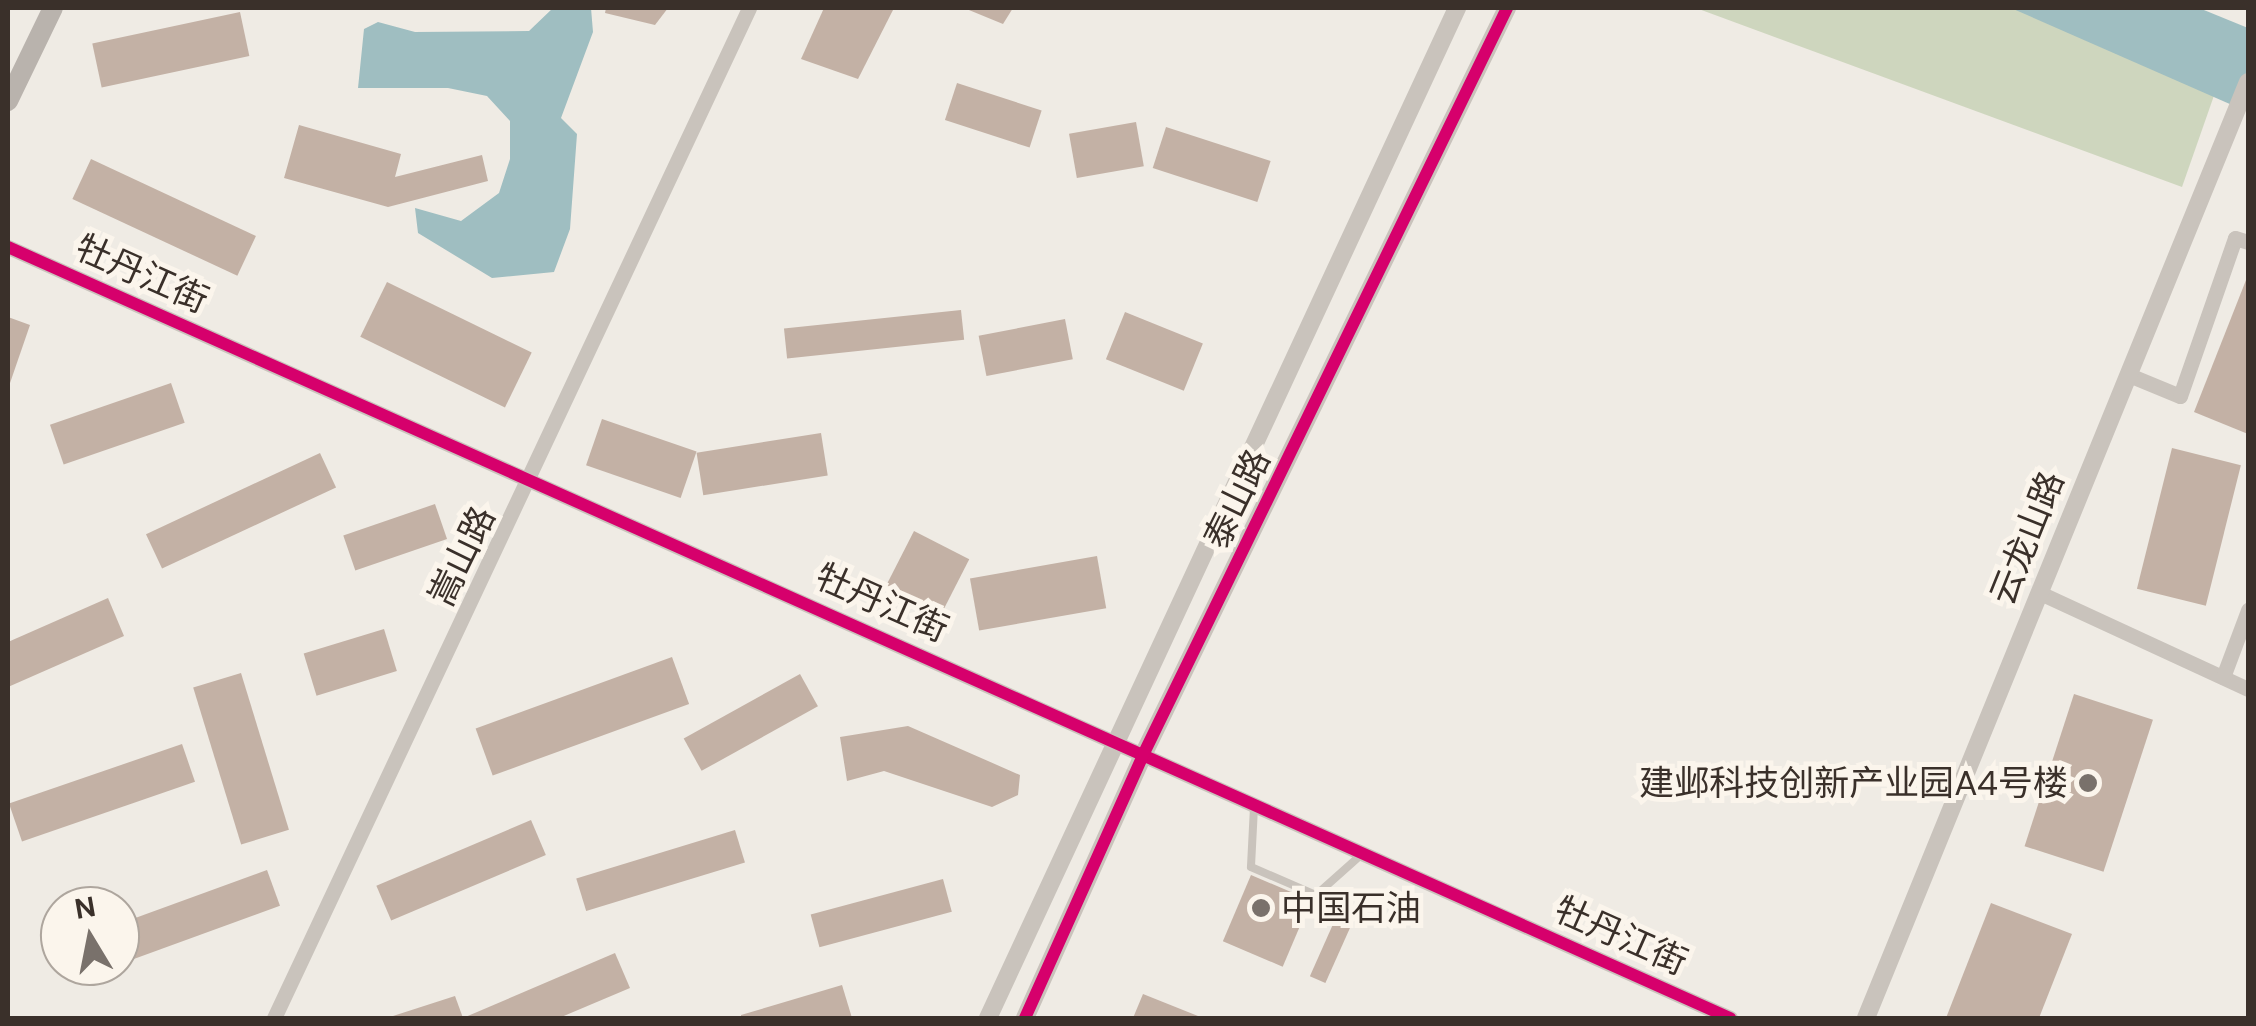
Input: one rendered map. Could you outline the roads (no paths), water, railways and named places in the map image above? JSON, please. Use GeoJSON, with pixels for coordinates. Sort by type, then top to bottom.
{"type":"FeatureCollection","features":[{"type":"Feature","properties":{"kind":"main road"},"geometry":{"type":"LineString","coordinates":[[8,100],[54,8]]}},
{"type":"Feature","properties":{"kind":"street","name":"嵩山路"},"geometry":{"type":"LineString","coordinates":[[274,1018],[532,481],[749,8]]}},
{"type":"Feature","properties":{"kind":"street","name":"泰山路"},"geometry":{"type":"LineString","coordinates":[[988,1018],[1112,738],[1457,8]]}},
{"type":"Feature","properties":{"kind":"street","name":"泰山路"},"geometry":{"type":"LineString","coordinates":[[1025,1018],[1144,753],[1508,8]]}},
{"type":"Feature","properties":{"kind":"street","name":"云龙山路"},"geometry":{"type":"LineString","coordinates":[[1866,1018],[2248,82]]}},
{"type":"Feature","properties":{"kind":"street"},"geometry":{"type":"LineString","coordinates":[[2129,374],[2180,396],[2235,238],[2248,242]]}},
{"type":"Feature","properties":{"kind":"street","name":"牡丹江街"},"geometry":{"type":"LineString","coordinates":[[8,247],[1112,738],[1730,1018]]}},
{"type":"Feature","properties":{"kind":"street"},"geometry":{"type":"LineString","coordinates":[[2040,593],[2248,688]]}},
{"type":"Feature","properties":{"kind":"street"},"geometry":{"type":"LineString","coordinates":[[2224,677],[2248,610]]}},
{"type":"Feature","properties":{"kind":"lane"},"geometry":{"type":"LineString","coordinates":[[1254,802],[1252,867],[1316,895],[1364,852]]}},
{"type":"Feature","properties":{"kind":"water"},"geometry":{"type":"Polygon","coordinates":[[[553,8],[591,8],[593,32],[561,118],[577,134],[570,229],[554,272],[492,278],[418,233],[415,208],[461,221],[499,193],[510,159],[510,121],[487,96],[448,88],[358,88],[364,29],[378,22],[415,32],[529,31],[553,8]]]}},
{"type":"Feature","properties":{"kind":"water"},"geometry":{"type":"Polygon","coordinates":[[[2011,8],[2199,8],[2248,28],[2248,112],[2011,8]]]}},
{"type":"Feature","properties":{"kind":"place","name":"建邺科技创新产业园A4号楼"},"geometry":{"type":"Point","coordinates":[2088,783]}},
{"type":"Feature","properties":{"kind":"place","name":"中国石油"},"geometry":{"type":"Point","coordinates":[1261,908]}}]}
